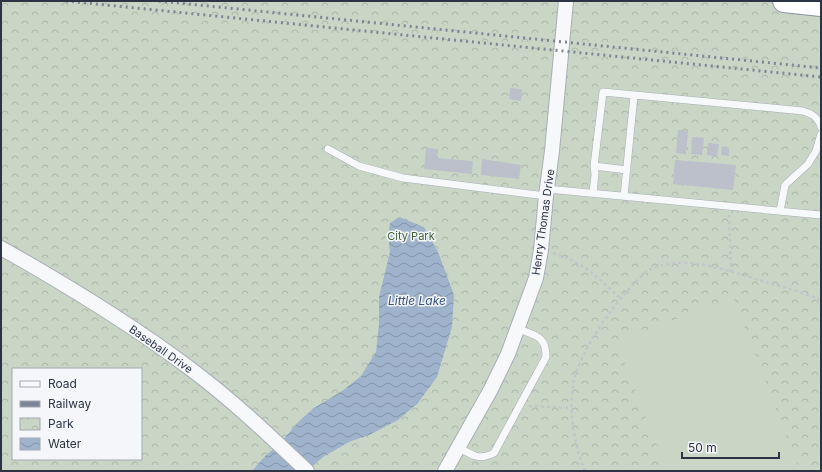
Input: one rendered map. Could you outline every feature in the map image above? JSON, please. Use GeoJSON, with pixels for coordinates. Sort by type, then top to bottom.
{"type":"FeatureCollection","features":[{"type":"Feature","properties":{"kind":"highway"},"geometry":{"type":"LineString","coordinates":[[784,1],[821,5]]}},
{"type":"Feature","properties":{"kind":"street","name":"Henry Thomas Drive"},"geometry":{"type":"LineString","coordinates":[[444,470],[490,391],[519,329],[536,278],[541,250],[546,193],[552,151],[566,1]]}},
{"type":"Feature","properties":{"kind":"street","name":"Baseball Drive"},"geometry":{"type":"LineString","coordinates":[[1,248],[51,276],[188,367],[258,425],[307,471]]}},
{"type":"Feature","properties":{"kind":"lane"},"geometry":{"type":"LineString","coordinates":[[593,193],[595,174],[594,166],[603,92],[803,111],[812,114],[819,120],[821,127]]}},
{"type":"Feature","properties":{"kind":"lane"},"geometry":{"type":"LineString","coordinates":[[624,196],[634,96]]}},
{"type":"Feature","properties":{"kind":"lane"},"geometry":{"type":"LineString","coordinates":[[780,211],[784,185],[808,164],[816,151],[821,134]]}},
{"type":"Feature","properties":{"kind":"lane"},"geometry":{"type":"LineString","coordinates":[[328,149],[359,166],[403,178],[546,193],[593,193],[821,215]]}},
{"type":"Feature","properties":{"kind":"lane"},"geometry":{"type":"LineString","coordinates":[[594,166],[627,170]]}},
{"type":"Feature","properties":{"kind":"lane"},"geometry":{"type":"LineString","coordinates":[[458,447],[474,456],[485,458],[494,453],[546,357],[546,346],[544,341],[519,329]]}},
{"type":"Feature","properties":{"kind":"path"},"geometry":{"type":"LineString","coordinates":[[728,206],[731,272]]}},
{"type":"Feature","properties":{"kind":"path"},"geometry":{"type":"LineString","coordinates":[[541,250],[570,259],[590,269],[621,299]]}},
{"type":"Feature","properties":{"kind":"path"},"geometry":{"type":"LineString","coordinates":[[585,471],[575,440],[572,408],[573,384],[577,370],[589,344],[621,299],[647,271],[663,265],[686,263],[718,268],[821,300]]}},
{"type":"Feature","properties":{"kind":"path"},"geometry":{"type":"LineString","coordinates":[[520,406],[572,408]]}},
{"type":"Feature","properties":{"kind":"green space","name":"City Park"},"geometry":{"type":"Polygon","coordinates":[[[1,1],[821,1],[821,471],[1,471],[1,1]]]}},
{"type":"Feature","properties":{"kind":"green space"},"geometry":{"type":"Polygon","coordinates":[[[733,297],[800,471],[667,471],[617,342],[733,297]]]}},
{"type":"Feature","properties":{"kind":"water","name":"Little Lake"},"geometry":{"type":"Polygon","coordinates":[[[399,217],[424,227],[438,252],[454,295],[452,327],[437,377],[418,403],[398,420],[369,435],[349,442],[323,457],[307,471],[252,471],[266,455],[279,445],[297,423],[314,408],[342,391],[361,376],[376,352],[379,324],[379,297],[390,252],[388,235],[390,223],[399,217]]]}},
{"type":"Feature","properties":{"kind":"building"},"geometry":{"type":"Polygon","coordinates":[[[510,88],[522,89],[521,101],[509,99],[510,88]]]}},
{"type":"Feature","properties":{"kind":"building"},"geometry":{"type":"Polygon","coordinates":[[[678,130],[688,131],[686,154],[676,153],[678,130]]]}},
{"type":"Feature","properties":{"kind":"building"},"geometry":{"type":"Polygon","coordinates":[[[692,137],[704,138],[702,155],[691,154],[692,137]]]}},
{"type":"Feature","properties":{"kind":"building"},"geometry":{"type":"Polygon","coordinates":[[[708,143],[719,144],[717,157],[707,155],[708,143]]]}},
{"type":"Feature","properties":{"kind":"building"},"geometry":{"type":"Polygon","coordinates":[[[722,147],[729,148],[729,156],[721,155],[722,147]]]}},
{"type":"Feature","properties":{"kind":"building"},"geometry":{"type":"Polygon","coordinates":[[[426,148],[438,149],[437,158],[473,161],[472,174],[424,169],[426,148]]]}},
{"type":"Feature","properties":{"kind":"building"},"geometry":{"type":"Polygon","coordinates":[[[482,159],[521,165],[519,179],[481,175],[482,159]]]}},
{"type":"Feature","properties":{"kind":"building"},"geometry":{"type":"Polygon","coordinates":[[[675,160],[736,165],[733,190],[673,184],[675,160]]]}},
{"type":"Feature","properties":{"kind":"railway"},"geometry":{"type":"LineString","coordinates":[[66,1],[821,77]]}},
{"type":"Feature","properties":{"kind":"railway"},"geometry":{"type":"LineString","coordinates":[[159,1],[821,68]]}}]}
